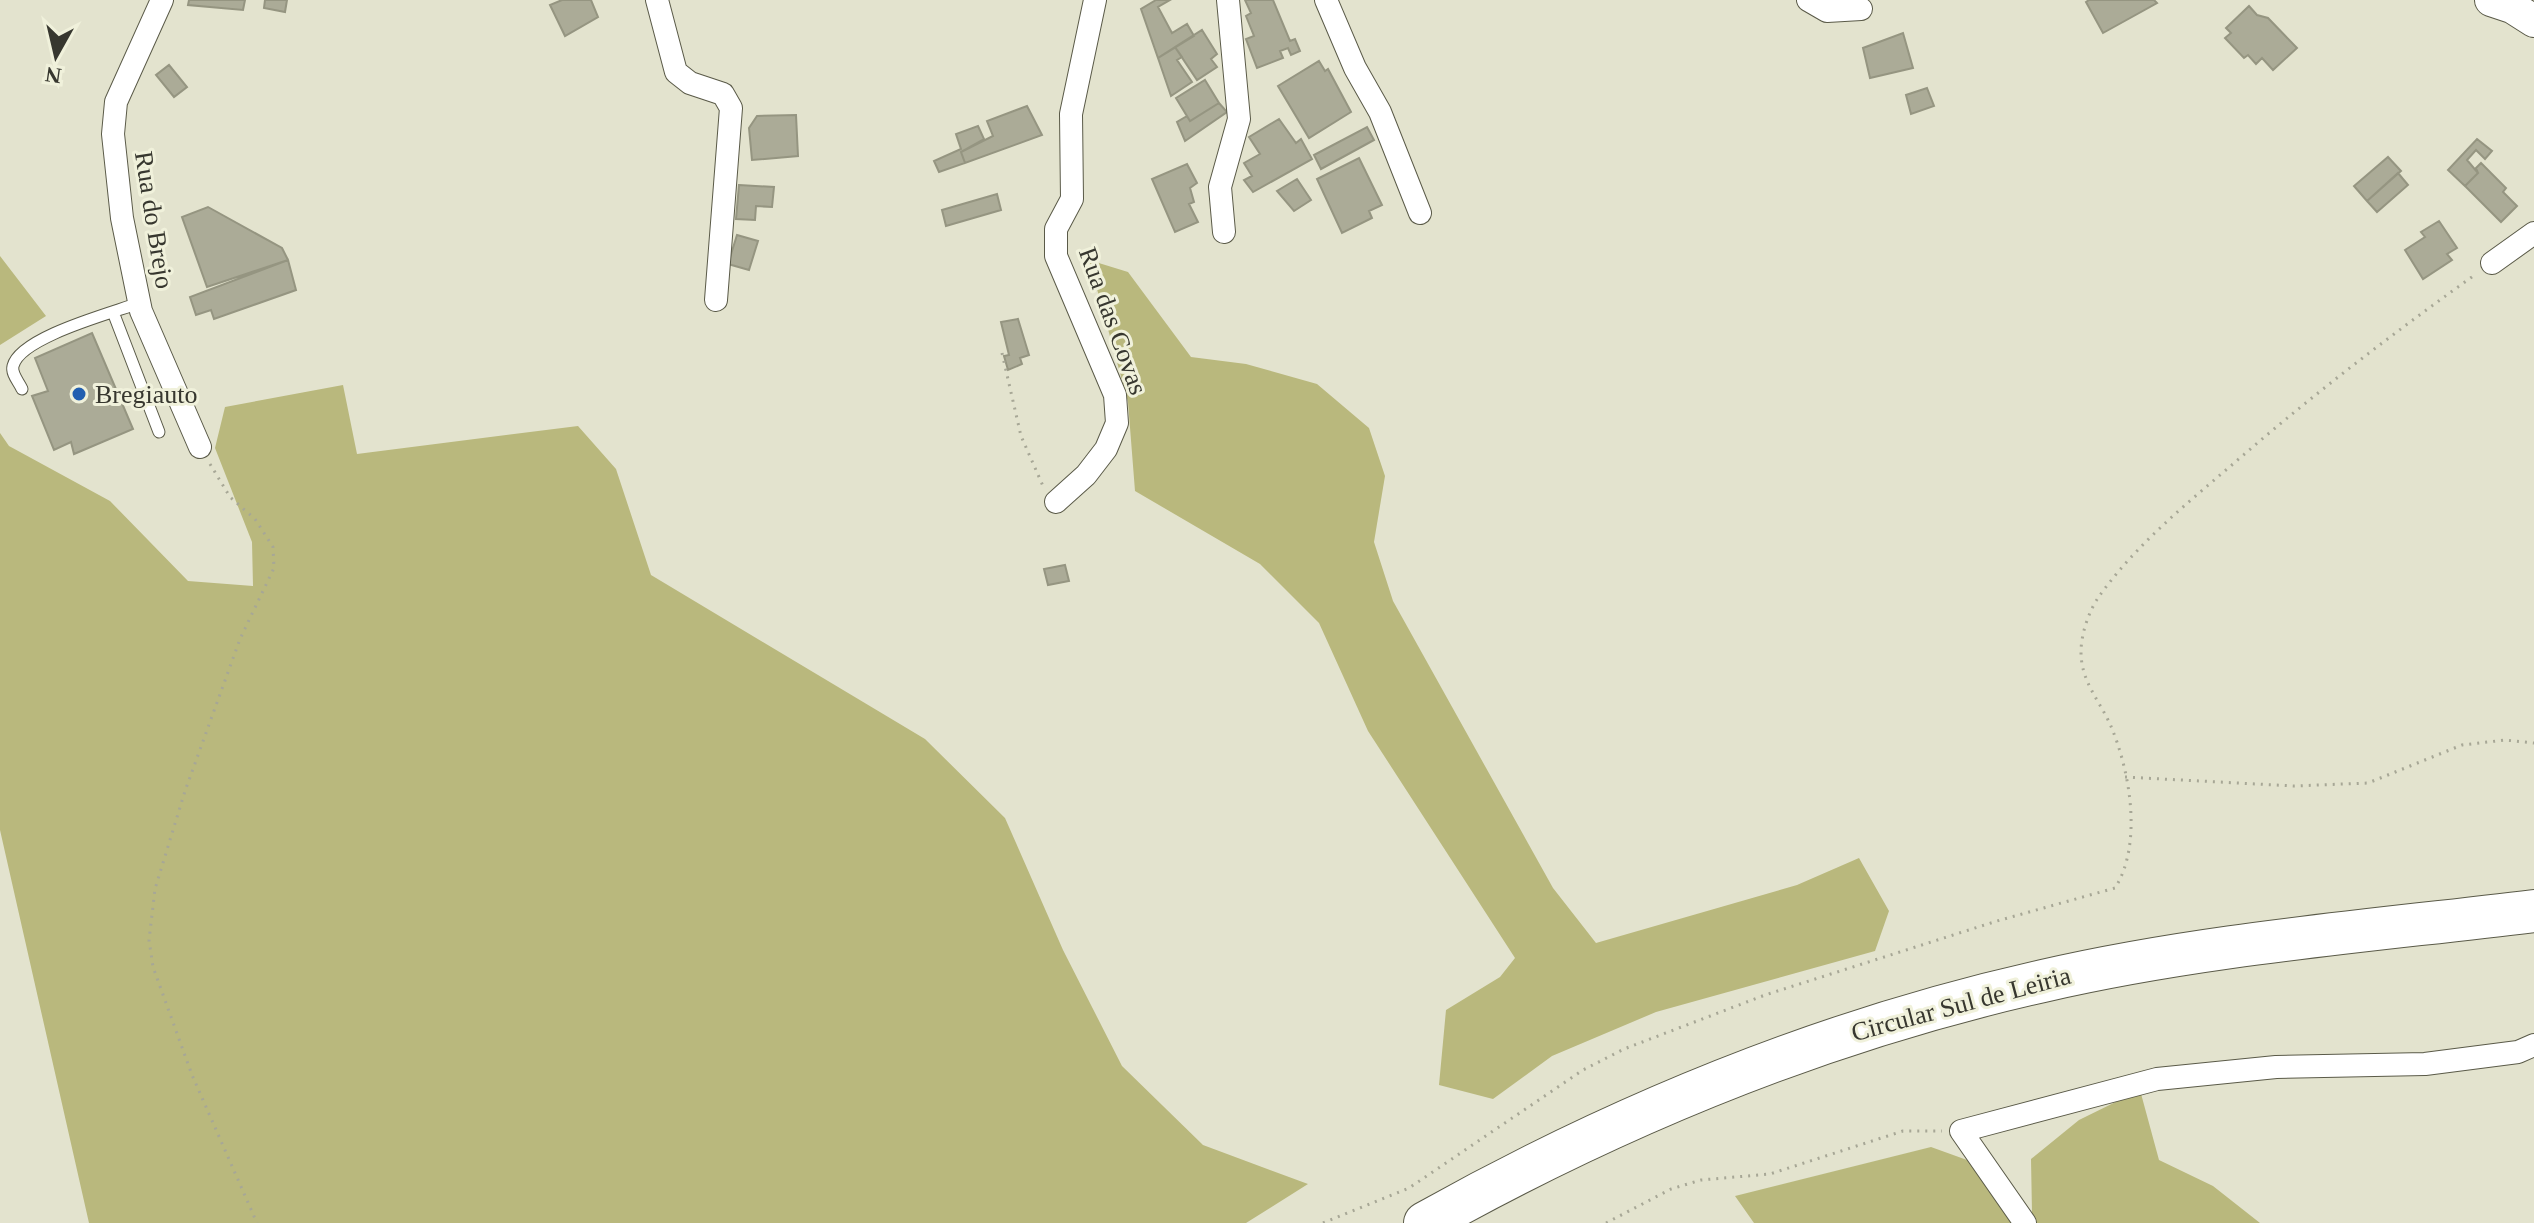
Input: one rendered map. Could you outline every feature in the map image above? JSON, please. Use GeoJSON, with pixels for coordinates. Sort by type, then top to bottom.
{"type":"FeatureCollection","features":[{"type":"Feature","properties":{"kind":"highway","name":"Circular Sul de Leiria"},"geometry":{"type":"LineString","coordinates":[[1425,1223],[1586,1138],[1662,1104],[1834,1037],[1929,1010],[2043,980],[2171,957],[2534,911]]}},
{"type":"Feature","properties":{"kind":"highway","name":"Circular Sul de Leiria"},"geometry":{"type":"LineString","coordinates":[[1477,1223],[1589,1165],[1688,1121],[1817,1072],[1924,1038],[2055,1005],[2155,987],[2534,939]]}},
{"type":"Feature","properties":{"kind":"street","name":"Rua do Brejo"},"geometry":{"type":"LineString","coordinates":[[162,0],[116,102],[114,117],[122,218],[139,303],[200,447]]}},
{"type":"Feature","properties":{"kind":"street"},"geometry":{"type":"LineString","coordinates":[[657,0],[676,72],[690,83],[723,94],[731,108],[716,300]]}},
{"type":"Feature","properties":{"kind":"street","name":"Rua das Covas"},"geometry":{"type":"LineString","coordinates":[[1056,502],[1086,475],[1106,449],[1117,423],[1115,395],[1056,256],[1056,229],[1069,208],[1074,186],[1071,114],[1095,0]]}},
{"type":"Feature","properties":{"kind":"street"},"geometry":{"type":"LineString","coordinates":[[1224,232],[1220,187],[1239,119],[1228,0]]}},
{"type":"Feature","properties":{"kind":"street"},"geometry":{"type":"LineString","coordinates":[[1326,0],[1351,59],[1380,112],[1420,213]]}},
{"type":"Feature","properties":{"kind":"street"},"geometry":{"type":"LineString","coordinates":[[1808,0],[1818,9],[1827,11],[1861,9]]}},
{"type":"Feature","properties":{"kind":"street"},"geometry":{"type":"LineString","coordinates":[[2491,0],[2534,21]]}},
{"type":"Feature","properties":{"kind":"street"},"geometry":{"type":"LineString","coordinates":[[2492,263],[2534,233]]}},
{"type":"Feature","properties":{"kind":"street"},"geometry":{"type":"LineString","coordinates":[[2025,1223],[1961,1131],[2157,1079],[2276,1067],[2425,1064],[2518,1052],[2534,1045]]}},
{"type":"Feature","properties":{"kind":"lane"},"geometry":{"type":"LineString","coordinates":[[22,389],[13,371],[14,363],[27,350],[56,333],[139,303]]}},
{"type":"Feature","properties":{"kind":"lane"},"geometry":{"type":"LineString","coordinates":[[113,312],[159,432]]}},
{"type":"Feature","properties":{"kind":"path"},"geometry":{"type":"LineString","coordinates":[[1323,1223],[1409,1188],[1583,1070],[1624,1049],[1765,995],[1997,921],[2115,888],[2128,855],[2130,831],[2125,777],[2110,724],[2091,691],[2082,662],[2083,635],[2098,598],[2151,535],[2286,418],[2385,339],[2492,263]]}},
{"type":"Feature","properties":{"kind":"path"},"geometry":{"type":"LineString","coordinates":[[1002,353],[1021,436],[1045,489],[1056,502]]}},
{"type":"Feature","properties":{"kind":"path"},"geometry":{"type":"LineString","coordinates":[[200,447],[230,497],[255,519],[273,547],[274,568],[240,639],[185,791],[155,889],[149,940],[160,989],[192,1075],[257,1223]]}},
{"type":"Feature","properties":{"kind":"path"},"geometry":{"type":"LineString","coordinates":[[2125,777],[2294,786],[2368,783],[2462,745],[2505,740],[2534,743]]}},
{"type":"Feature","properties":{"kind":"path"},"geometry":{"type":"LineString","coordinates":[[1606,1223],[1671,1189],[1701,1180],[1770,1174],[1903,1131],[1961,1131]]}},
{"type":"Feature","properties":{"kind":"shaded area"},"geometry":{"type":"Polygon","coordinates":[[[0,256],[46,316],[0,345],[0,256]]]}},
{"type":"Feature","properties":{"kind":"shaded area"},"geometry":{"type":"Polygon","coordinates":[[[1089,260],[1128,272],[1191,357],[1246,364],[1317,384],[1369,428],[1385,476],[1374,542],[1393,601],[1553,888],[1596,943],[1797,885],[1859,858],[1889,911],[1875,951],[1656,1012],[1552,1056],[1493,1099],[1439,1085],[1446,1010],[1500,977],[1515,958],[1368,731],[1319,623],[1260,564],[1135,491],[1128,402],[1089,260]]]}},
{"type":"Feature","properties":{"kind":"shaded area"},"geometry":{"type":"Polygon","coordinates":[[[343,385],[357,454],[578,426],[616,469],[651,575],[925,739],[1005,818],[1063,950],[1122,1066],[1203,1145],[1308,1184],[1246,1223],[89,1223],[0,830],[0,433],[9,446],[110,501],[188,581],[253,586],[252,542],[215,448],[225,407],[343,385]]]}},
{"type":"Feature","properties":{"kind":"shaded area"},"geometry":{"type":"Polygon","coordinates":[[[2140,1090],[2159,1160],[2213,1186],[2260,1223],[1754,1223],[1735,1196],[1931,1147],[1967,1160],[2005,1211],[2032,1213],[2031,1159],[2079,1120],[2140,1090]]]}},
{"type":"Feature","properties":{"kind":"building"},"geometry":{"type":"Polygon","coordinates":[[[189,0],[245,0],[243,10],[188,5],[189,0]]]}},
{"type":"Feature","properties":{"kind":"building"},"geometry":{"type":"Polygon","coordinates":[[[265,0],[287,0],[285,12],[264,8],[265,0]]]}},
{"type":"Feature","properties":{"kind":"building"},"geometry":{"type":"Polygon","coordinates":[[[562,0],[591,0],[598,17],[565,36],[550,5],[562,0]]]}},
{"type":"Feature","properties":{"kind":"building"},"geometry":{"type":"Polygon","coordinates":[[[1156,0],[1170,0],[1158,7],[1172,33],[1187,24],[1194,36],[1158,58],[1141,9],[1156,0]]]}},
{"type":"Feature","properties":{"kind":"building"},"geometry":{"type":"Polygon","coordinates":[[[1245,0],[1273,0],[1290,41],[1295,39],[1300,51],[1291,55],[1288,48],[1280,51],[1283,58],[1257,68],[1246,39],[1254,36],[1246,16],[1251,13],[1245,0]]]}},
{"type":"Feature","properties":{"kind":"building"},"geometry":{"type":"Polygon","coordinates":[[[2154,0],[2157,3],[2103,33],[2086,2],[2154,0]]]}},
{"type":"Feature","properties":{"kind":"building"},"geometry":{"type":"Polygon","coordinates":[[[2249,6],[2257,15],[2268,18],[2297,48],[2273,70],[2262,58],[2256,64],[2248,55],[2244,58],[2225,38],[2231,33],[2226,28],[2249,6]]]}},
{"type":"Feature","properties":{"kind":"building"},"geometry":{"type":"Polygon","coordinates":[[[1202,30],[1217,54],[1211,59],[1217,67],[1197,80],[1175,47],[1202,30]]]}},
{"type":"Feature","properties":{"kind":"building"},"geometry":{"type":"Polygon","coordinates":[[[1903,33],[1913,68],[1870,78],[1863,48],[1903,33]]]}},
{"type":"Feature","properties":{"kind":"building"},"geometry":{"type":"Polygon","coordinates":[[[1175,47],[1182,57],[1177,60],[1192,82],[1171,96],[1158,58],[1175,47]]]}},
{"type":"Feature","properties":{"kind":"building"},"geometry":{"type":"Polygon","coordinates":[[[1319,61],[1325,71],[1328,69],[1351,112],[1309,138],[1278,86],[1319,61]]]}},
{"type":"Feature","properties":{"kind":"building"},"geometry":{"type":"Polygon","coordinates":[[[169,65],[187,87],[174,97],[156,75],[169,65]]]}},
{"type":"Feature","properties":{"kind":"building"},"geometry":{"type":"Polygon","coordinates":[[[1205,80],[1219,103],[1190,121],[1176,98],[1205,80]]]}},
{"type":"Feature","properties":{"kind":"building"},"geometry":{"type":"Polygon","coordinates":[[[1927,88],[1934,106],[1911,114],[1906,95],[1927,88]]]}},
{"type":"Feature","properties":{"kind":"building"},"geometry":{"type":"Polygon","coordinates":[[[1219,103],[1227,112],[1185,141],[1177,122],[1187,116],[1190,121],[1219,103]]]}},
{"type":"Feature","properties":{"kind":"building"},"geometry":{"type":"Polygon","coordinates":[[[1027,106],[1042,135],[965,163],[961,152],[993,136],[987,121],[1027,106]]]}},
{"type":"Feature","properties":{"kind":"building"},"geometry":{"type":"Polygon","coordinates":[[[796,115],[798,156],[752,160],[749,128],[757,116],[796,115]]]}},
{"type":"Feature","properties":{"kind":"building"},"geometry":{"type":"Polygon","coordinates":[[[1279,119],[1296,143],[1301,139],[1312,159],[1253,192],[1244,180],[1252,176],[1244,163],[1260,154],[1249,137],[1279,119]]]}},
{"type":"Feature","properties":{"kind":"building"},"geometry":{"type":"Polygon","coordinates":[[[978,126],[984,139],[961,152],[965,163],[939,172],[934,161],[961,149],[956,134],[978,126]]]}},
{"type":"Feature","properties":{"kind":"building"},"geometry":{"type":"Polygon","coordinates":[[[1367,127],[1374,140],[1321,169],[1314,155],[1367,127]]]}},
{"type":"Feature","properties":{"kind":"building"},"geometry":{"type":"Polygon","coordinates":[[[2477,139],[2492,151],[2485,159],[2476,150],[2467,160],[2478,173],[2465,186],[2448,170],[2477,139]]]}},
{"type":"Feature","properties":{"kind":"building"},"geometry":{"type":"Polygon","coordinates":[[[2388,157],[2401,171],[2367,201],[2354,186],[2388,157]]]}},
{"type":"Feature","properties":{"kind":"building"},"geometry":{"type":"Polygon","coordinates":[[[1359,158],[1382,205],[1369,211],[1372,218],[1342,233],[1317,179],[1359,158]]]}},
{"type":"Feature","properties":{"kind":"building"},"geometry":{"type":"Polygon","coordinates":[[[2481,163],[2506,188],[2503,192],[2517,206],[2501,222],[2465,186],[2478,173],[2476,168],[2481,163]]]}},
{"type":"Feature","properties":{"kind":"building"},"geometry":{"type":"Polygon","coordinates":[[[1187,164],[1197,183],[1190,188],[1194,202],[1189,204],[1198,222],[1175,232],[1152,179],[1187,164]]]}},
{"type":"Feature","properties":{"kind":"building"},"geometry":{"type":"Polygon","coordinates":[[[2398,173],[2408,185],[2377,212],[2367,201],[2398,173]]]}},
{"type":"Feature","properties":{"kind":"building"},"geometry":{"type":"Polygon","coordinates":[[[1297,179],[1311,200],[1294,211],[1277,191],[1297,179]]]}},
{"type":"Feature","properties":{"kind":"building"},"geometry":{"type":"Polygon","coordinates":[[[739,185],[774,187],[772,207],[756,206],[755,220],[736,219],[739,185]]]}},
{"type":"Feature","properties":{"kind":"building"},"geometry":{"type":"Polygon","coordinates":[[[997,194],[1001,210],[946,226],[942,210],[997,194]]]}},
{"type":"Feature","properties":{"kind":"building"},"geometry":{"type":"Polygon","coordinates":[[[208,207],[282,248],[288,260],[207,287],[182,217],[208,207]]]}},
{"type":"Feature","properties":{"kind":"building"},"geometry":{"type":"Polygon","coordinates":[[[2439,221],[2457,248],[2447,254],[2452,260],[2423,279],[2405,250],[2425,237],[2421,232],[2439,221]]]}},
{"type":"Feature","properties":{"kind":"building"},"geometry":{"type":"Polygon","coordinates":[[[737,235],[758,241],[749,270],[728,264],[737,235]]]}},
{"type":"Feature","properties":{"kind":"building"},"geometry":{"type":"Polygon","coordinates":[[[288,260],[296,290],[214,319],[211,310],[196,315],[190,297],[288,260]]]}},
{"type":"Feature","properties":{"kind":"building"},"geometry":{"type":"Polygon","coordinates":[[[1018,319],[1029,355],[1020,358],[1022,364],[1008,370],[1004,356],[1009,355],[1001,322],[1018,319]]]}},
{"type":"Feature","properties":{"kind":"building","name":"Bregiauto"},"geometry":{"type":"Polygon","coordinates":[[[92,333],[133,429],[74,454],[71,442],[54,450],[32,396],[48,391],[35,358],[92,333]]]}},
{"type":"Feature","properties":{"kind":"building"},"geometry":{"type":"Polygon","coordinates":[[[1065,565],[1069,581],[1048,585],[1044,569],[1065,565]]]}},
{"type":"Feature","properties":{"kind":"place","name":"Bregiauto"},"geometry":{"type":"Point","coordinates":[79,394]}}]}
